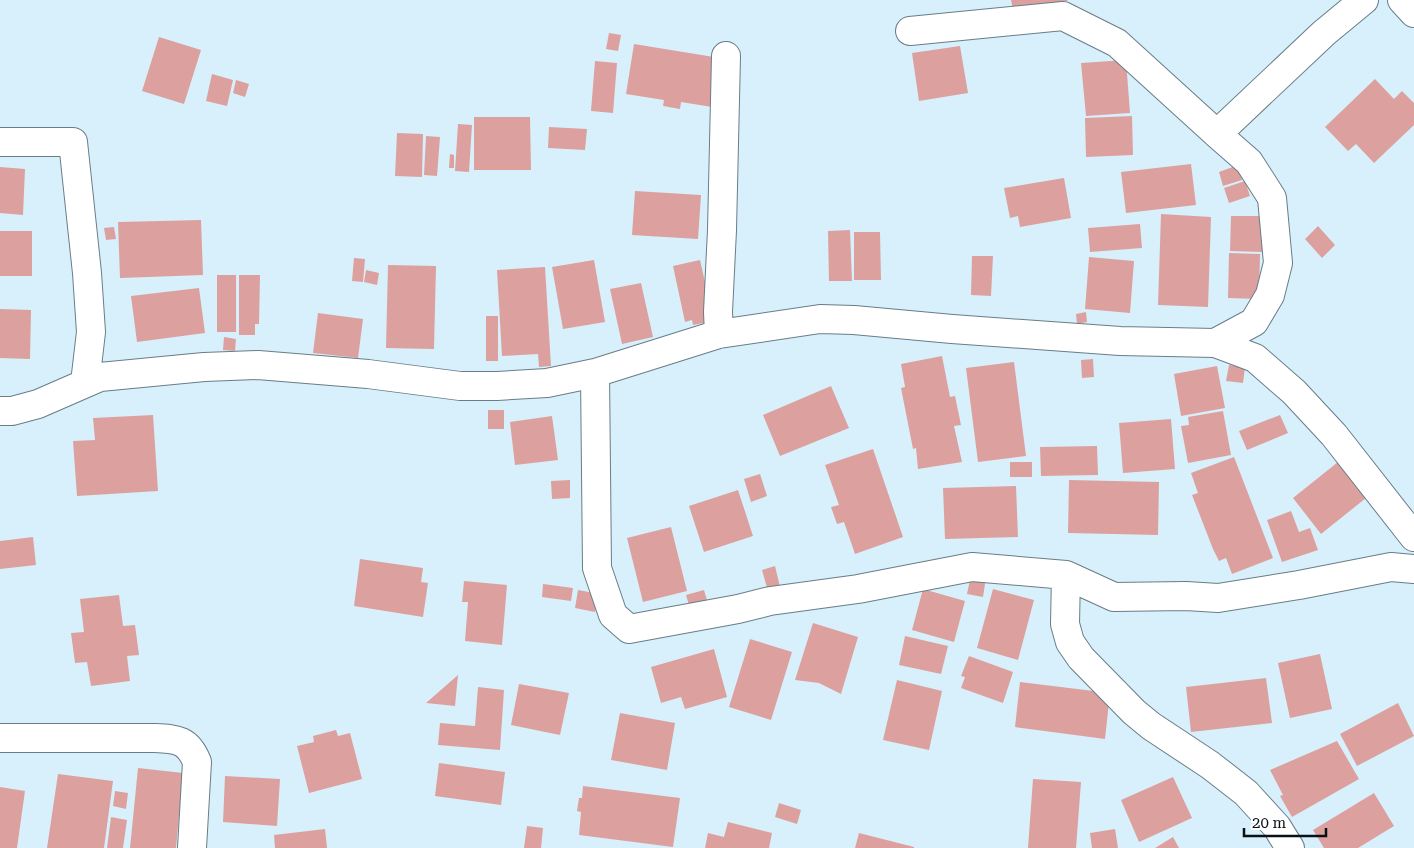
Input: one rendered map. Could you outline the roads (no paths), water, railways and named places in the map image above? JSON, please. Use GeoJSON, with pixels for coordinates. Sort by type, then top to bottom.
{"type":"FeatureCollection","features":[{"type":"Feature","properties":{"kind":"street"},"geometry":{"type":"LineString","coordinates":[[1217,134],[1324,33],[1364,0]]}},
{"type":"Feature","properties":{"kind":"street"},"geometry":{"type":"LineString","coordinates":[[1402,0],[1414,13]]}},
{"type":"Feature","properties":{"kind":"street"},"geometry":{"type":"LineString","coordinates":[[910,31],[1063,16],[1117,43],[1249,162],[1272,198],[1278,263],[1270,295],[1254,322],[1215,342]]}},
{"type":"Feature","properties":{"kind":"street"},"geometry":{"type":"LineString","coordinates":[[719,334],[718,312],[726,56]]}},
{"type":"Feature","properties":{"kind":"street"},"geometry":{"type":"LineString","coordinates":[[0,142],[73,142],[92,332],[85,383]]}},
{"type":"Feature","properties":{"kind":"street"},"geometry":{"type":"LineString","coordinates":[[0,411],[12,411],[38,404],[100,377],[204,367],[258,365],[368,374],[460,386],[547,383],[595,373],[719,334],[820,318],[1120,341],[1215,342],[1255,358],[1294,392],[1334,435],[1414,537]]}},
{"type":"Feature","properties":{"kind":"street"},"geometry":{"type":"LineString","coordinates":[[595,373],[598,568],[613,615],[629,629],[738,609],[770,601],[858,588],[972,567],[1066,575],[1114,597],[1186,596],[1218,598],[1391,567],[1414,569]]}},
{"type":"Feature","properties":{"kind":"street"},"geometry":{"type":"LineString","coordinates":[[1066,575],[1065,624],[1070,642],[1081,658],[1134,712],[1151,726],[1210,765],[1246,792],[1277,827],[1290,848]]}},
{"type":"Feature","properties":{"kind":"street"},"geometry":{"type":"LineString","coordinates":[[0,738],[155,738],[172,739],[187,746],[193,752],[197,762],[192,848]]}}]}
